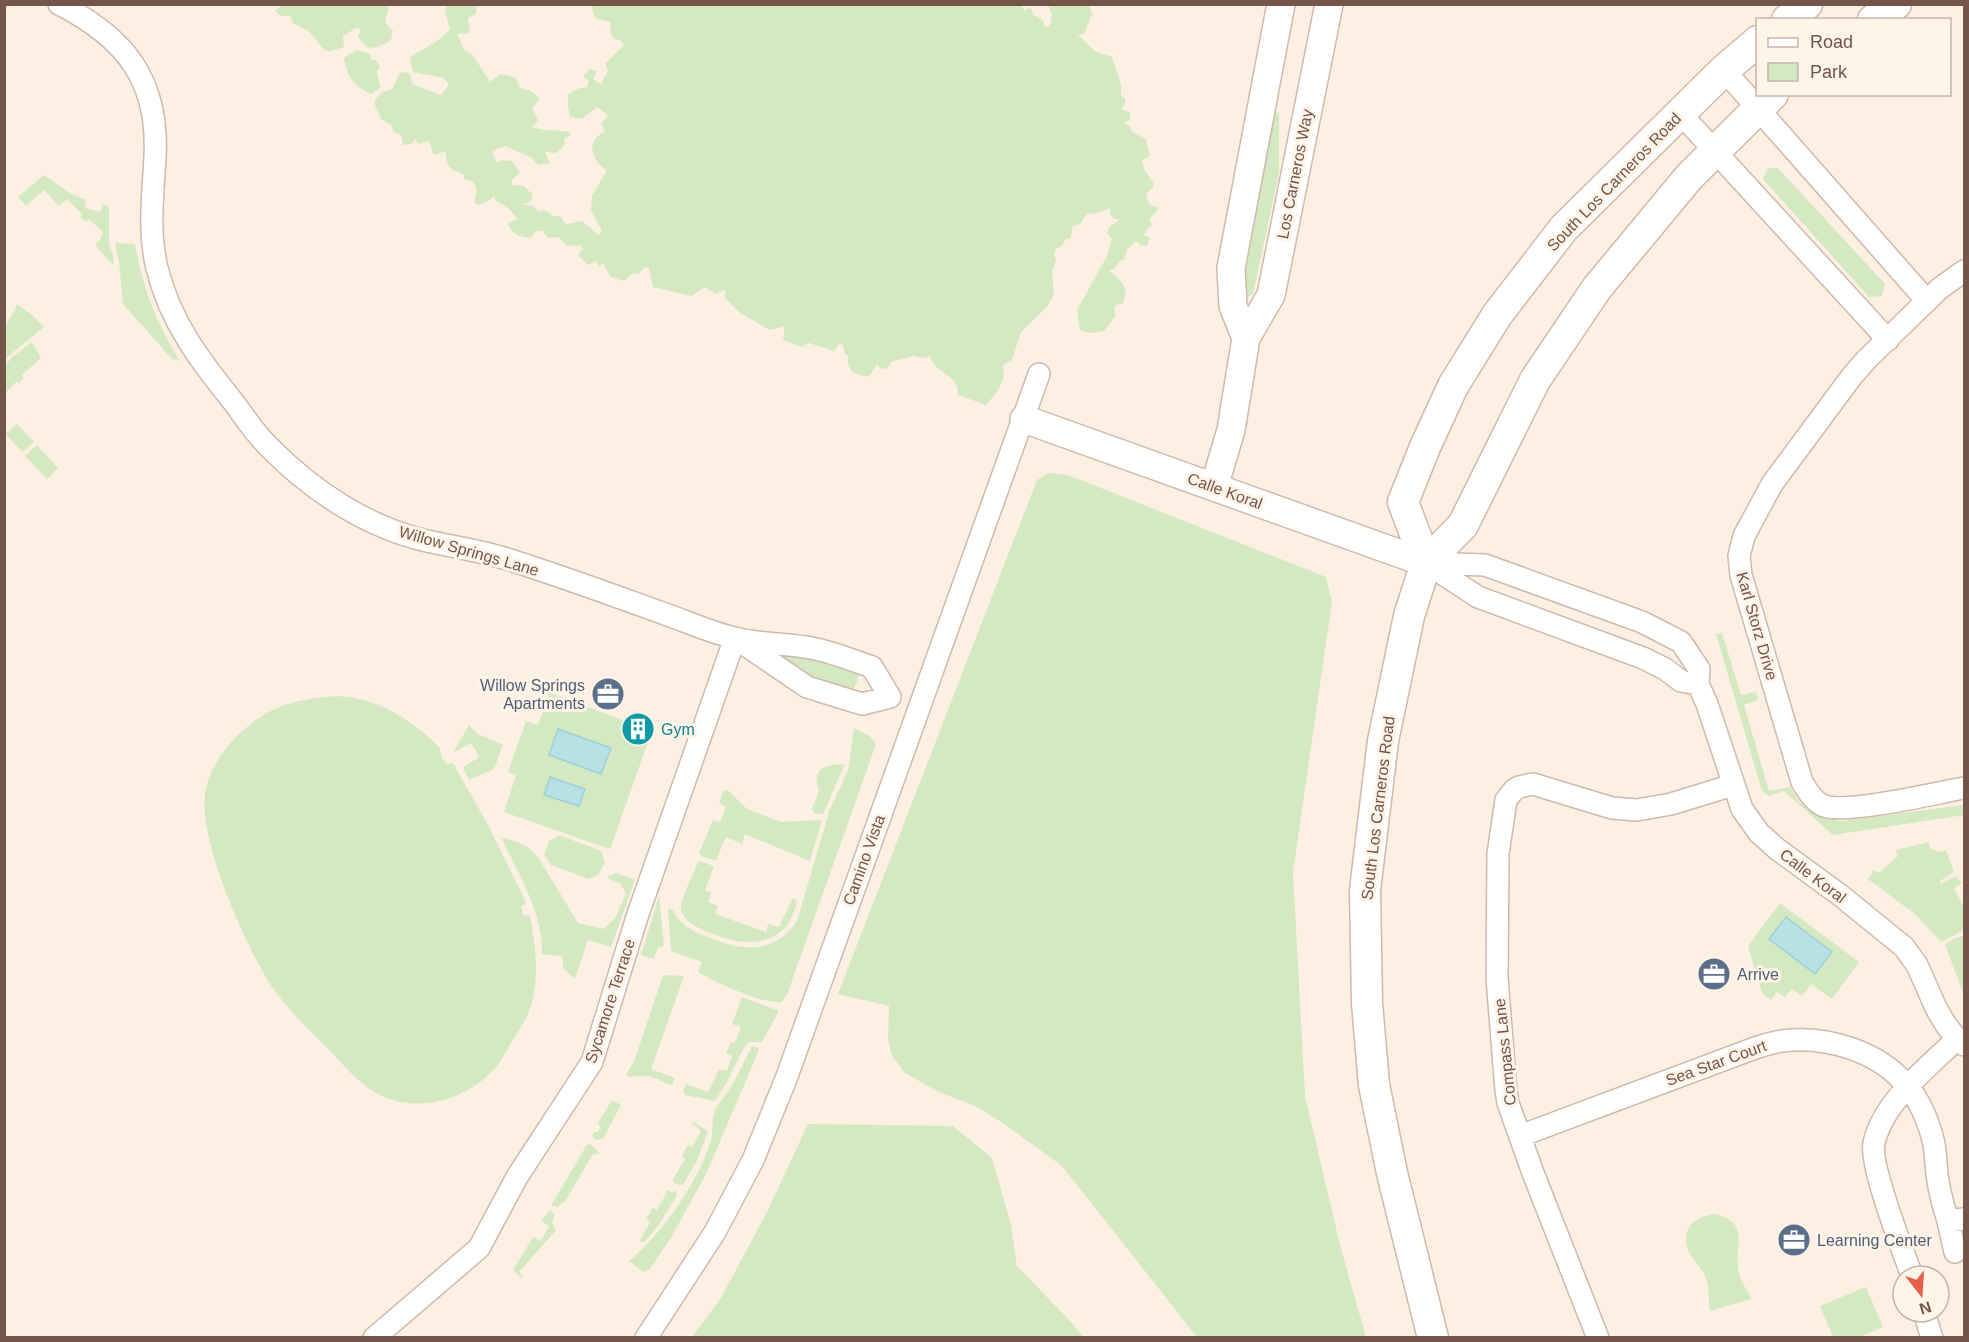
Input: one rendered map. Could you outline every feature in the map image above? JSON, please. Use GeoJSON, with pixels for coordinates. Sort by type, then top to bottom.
{"type":"FeatureCollection","features":[{"type":"Feature","properties":{"kind":"main road"},"geometry":{"type":"LineString","coordinates":[[1790,18],[1807,4]]}},
{"type":"Feature","properties":{"kind":"main road"},"geometry":{"type":"LineString","coordinates":[[1876,18],[1896,4]]}},
{"type":"Feature","properties":{"kind":"main road","name":"South Los Carneros Road"},"geometry":{"type":"LineString","coordinates":[[1426,563],[1403,502],[1453,386],[1497,315],[1564,228],[1724,70],[1756,43]]}},
{"type":"Feature","properties":{"kind":"main road","name":"South Los Carneros Road"},"geometry":{"type":"LineString","coordinates":[[1433,1338],[1392,1173],[1374,1085],[1367,1003],[1365,890],[1383,741],[1410,616],[1426,563],[1463,525],[1535,380],[1597,288],[1689,177],[1765,101]]}},
{"type":"Feature","properties":{"kind":"street","name":"Willow Springs Lane"},"geometry":{"type":"LineString","coordinates":[[59,4],[84,16],[102,29],[116,42],[140,75],[150,98],[155,120],[155,162],[151,204],[152,240],[156,267],[163,290],[172,315],[186,341],[266,444],[334,501],[397,532],[506,559],[735,638],[818,649],[872,667],[890,697],[861,704],[807,687],[735,638]]}},
{"type":"Feature","properties":{"kind":"street"},"geometry":{"type":"LineString","coordinates":[[1246,338],[1233,306],[1231,268],[1281,4]]}},
{"type":"Feature","properties":{"kind":"street","name":"Los Carneros Way"},"geometry":{"type":"LineString","coordinates":[[1214,487],[1231,430],[1246,338],[1271,295],[1329,4]]}},
{"type":"Feature","properties":{"kind":"street"},"geometry":{"type":"LineString","coordinates":[[1724,70],[1756,94]]}},
{"type":"Feature","properties":{"kind":"street"},"geometry":{"type":"LineString","coordinates":[[1765,101],[1927,301]]}},
{"type":"Feature","properties":{"kind":"street"},"geometry":{"type":"LineString","coordinates":[[1680,113],[1888,340]]}},
{"type":"Feature","properties":{"kind":"street","name":"Karl Storz Drive"},"geometry":{"type":"LineString","coordinates":[[1965,271],[1939,289],[1852,376],[1772,484],[1744,536],[1740,556],[1741,575],[1802,782],[1809,795],[1823,806],[1839,807],[1880,803],[1965,788]]}},
{"type":"Feature","properties":{"kind":"street","name":"Camino Vista"},"geometry":{"type":"LineString","coordinates":[[646,1334],[715,1232],[753,1160],[786,1079],[1039,374]]}},
{"type":"Feature","properties":{"kind":"street","name":"Calle Koral"},"geometry":{"type":"LineString","coordinates":[[1024,419],[1426,563],[1478,597],[1643,658],[1665,669],[1681,681],[1698,684]]}},
{"type":"Feature","properties":{"kind":"street","name":"Calle Koral"},"geometry":{"type":"LineString","coordinates":[[1426,563],[1485,565],[1658,628],[1681,642],[1699,669],[1698,684],[1707,704],[1742,809],[1759,832],[1777,849],[1840,895],[1904,947],[1917,965],[1935,1008],[1961,1042]]}},
{"type":"Feature","properties":{"kind":"street","name":"Sycamore Terrace"},"geometry":{"type":"LineString","coordinates":[[374,1338],[479,1248],[517,1177],[592,1062],[637,917],[735,638]]}},
{"type":"Feature","properties":{"kind":"street"},"geometry":{"type":"LineString","coordinates":[[890,697],[918,708]]}},
{"type":"Feature","properties":{"kind":"street","name":"Compass Lane"},"geometry":{"type":"LineString","coordinates":[[1598,1338],[1508,1103],[1497,978],[1498,854],[1506,800],[1514,790],[1526,785],[1539,785],[1612,808],[1637,810],[1671,804],[1733,785]]}},
{"type":"Feature","properties":{"kind":"street","name":"Sea Star Court"},"geometry":{"type":"LineString","coordinates":[[1520,1136],[1755,1048],[1782,1041],[1809,1040],[1836,1044],[1860,1052],[1887,1066],[1908,1086],[1921,1108],[1934,1143],[1938,1184],[1956,1220],[1955,1252]]}},
{"type":"Feature","properties":{"kind":"street"},"geometry":{"type":"LineString","coordinates":[[1908,1264],[1875,1164],[1873,1144],[1885,1115],[1908,1086],[1961,1042]]}},
{"type":"Feature","properties":{"kind":"green space"},"geometry":{"type":"Polygon","coordinates":[[[285,4],[388,5],[386,24],[393,30],[391,40],[381,46],[369,47],[358,36],[361,29],[356,28],[343,36],[344,47],[330,51],[324,50],[310,32],[293,23],[290,16],[280,16],[275,10],[285,4]]]}},
{"type":"Feature","properties":{"kind":"green space"},"geometry":{"type":"Polygon","coordinates":[[[1021,4],[1025,11],[1030,7],[1034,15],[1044,21],[1044,26],[1050,27],[1052,14],[1048,5],[1089,5],[1092,14],[1084,34],[1078,35],[1096,52],[1112,57],[1120,80],[1121,96],[1125,98],[1125,104],[1121,109],[1130,112],[1130,120],[1123,123],[1130,126],[1132,132],[1146,139],[1150,156],[1142,160],[1145,171],[1153,182],[1153,187],[1146,194],[1149,204],[1158,207],[1158,210],[1149,219],[1152,225],[1144,235],[1150,238],[1147,246],[1140,245],[1137,241],[1127,249],[1124,260],[1119,261],[1115,268],[1109,271],[1121,281],[1125,290],[1125,299],[1122,304],[1116,305],[1114,309],[1116,316],[1104,331],[1090,333],[1080,330],[1077,310],[1107,256],[1112,239],[1107,233],[1109,227],[1121,219],[1114,219],[1110,214],[1110,208],[1087,214],[1080,224],[1072,227],[1071,238],[1066,239],[1054,253],[1056,260],[1052,272],[1054,294],[1047,307],[1021,332],[1012,360],[1003,365],[1004,371],[1000,387],[986,405],[958,395],[955,382],[937,368],[930,356],[923,358],[913,356],[891,362],[888,368],[882,369],[877,365],[870,375],[864,377],[851,371],[843,345],[839,344],[834,351],[809,343],[802,347],[783,340],[785,326],[770,330],[740,313],[725,298],[725,290],[715,294],[705,287],[691,296],[653,287],[649,268],[645,267],[639,274],[632,274],[624,281],[611,277],[603,264],[599,266],[596,261],[588,265],[578,255],[583,249],[581,246],[566,245],[559,237],[548,238],[543,231],[536,231],[531,237],[516,234],[508,223],[518,219],[509,209],[495,200],[494,196],[485,203],[477,205],[474,202],[477,190],[473,182],[464,179],[463,174],[449,166],[446,151],[434,155],[429,141],[418,144],[415,139],[411,144],[403,145],[401,135],[394,132],[391,125],[381,119],[375,105],[375,99],[383,92],[392,89],[400,73],[407,72],[411,76],[412,84],[441,95],[449,85],[444,78],[413,72],[410,58],[436,42],[450,29],[445,11],[447,5],[477,5],[476,14],[468,18],[470,33],[457,34],[465,51],[473,55],[490,82],[500,74],[515,77],[520,88],[529,90],[540,98],[532,109],[538,120],[532,127],[570,132],[570,136],[565,138],[564,146],[556,153],[545,152],[550,163],[538,165],[532,158],[506,146],[492,151],[497,163],[501,160],[512,161],[520,172],[512,180],[512,185],[524,186],[532,194],[532,200],[523,205],[533,206],[539,212],[544,210],[553,216],[560,216],[566,224],[582,221],[599,235],[602,231],[591,210],[592,196],[607,170],[595,158],[592,145],[596,138],[605,131],[601,124],[608,115],[597,107],[582,119],[570,117],[568,94],[587,87],[589,80],[583,77],[589,69],[597,71],[593,79],[601,84],[608,71],[605,64],[624,45],[613,38],[610,32],[611,22],[596,19],[592,10],[593,5],[1021,4]]]}},
{"type":"Feature","properties":{"kind":"green space"},"geometry":{"type":"Polygon","coordinates":[[[356,50],[370,54],[371,60],[376,60],[380,67],[377,71],[380,88],[372,94],[356,85],[347,70],[344,58],[356,50]]]}},
{"type":"Feature","properties":{"kind":"green space"},"geometry":{"type":"Polygon","coordinates":[[[1271,112],[1279,113],[1279,173],[1253,294],[1245,299],[1240,264],[1271,112]]]}},
{"type":"Feature","properties":{"kind":"green space"},"geometry":{"type":"Polygon","coordinates":[[[1768,168],[1778,168],[1885,284],[1882,296],[1869,297],[1763,179],[1768,168]]]}},
{"type":"Feature","properties":{"kind":"green space"},"geometry":{"type":"Polygon","coordinates":[[[44,175],[70,193],[86,200],[85,208],[100,212],[103,204],[109,207],[109,244],[114,259],[113,265],[95,245],[103,232],[89,219],[86,222],[81,217],[82,214],[67,199],[59,206],[44,190],[26,206],[18,197],[44,175]]]}},
{"type":"Feature","properties":{"kind":"green space"},"geometry":{"type":"Polygon","coordinates":[[[115,243],[135,244],[142,276],[152,305],[180,361],[172,359],[123,304],[115,243]]]}},
{"type":"Feature","properties":{"kind":"green space"},"geometry":{"type":"Polygon","coordinates":[[[17,304],[44,327],[5,359],[5,326],[17,304]]]}},
{"type":"Feature","properties":{"kind":"green space"},"geometry":{"type":"Polygon","coordinates":[[[32,342],[41,358],[22,375],[24,378],[19,383],[17,381],[5,393],[5,366],[12,357],[32,342]]]}},
{"type":"Feature","properties":{"kind":"green space"},"geometry":{"type":"Polygon","coordinates":[[[17,424],[34,442],[22,452],[6,434],[17,424]]]}},
{"type":"Feature","properties":{"kind":"green space"},"geometry":{"type":"Polygon","coordinates":[[[37,445],[58,468],[47,479],[25,456],[37,445]]]}},
{"type":"Feature","properties":{"kind":"green space"},"geometry":{"type":"Polygon","coordinates":[[[1048,473],[1068,475],[1326,577],[1332,602],[1293,872],[1305,1096],[1340,1245],[1366,1337],[1197,1337],[1062,1166],[1000,1121],[975,1106],[939,1092],[905,1073],[892,1056],[888,1040],[889,1006],[838,994],[1037,480],[1048,473]]]}},
{"type":"Feature","properties":{"kind":"green space"},"geometry":{"type":"Polygon","coordinates":[[[1722,633],[1741,695],[1756,692],[1758,700],[1744,705],[1769,791],[1790,787],[1799,801],[1817,815],[1841,821],[1964,805],[1964,815],[1833,835],[1784,791],[1769,796],[1762,791],[1716,634],[1722,633]]]}},
{"type":"Feature","properties":{"kind":"green space"},"geometry":{"type":"Polygon","coordinates":[[[782,654],[820,659],[857,672],[859,676],[853,691],[812,679],[781,657],[782,654]]]}},
{"type":"Feature","properties":{"kind":"green space"},"geometry":{"type":"Polygon","coordinates":[[[550,693],[652,731],[610,849],[504,812],[516,775],[508,772],[526,721],[538,725],[550,693]]]}},
{"type":"Feature","properties":{"kind":"green space"},"geometry":{"type":"Polygon","coordinates":[[[336,696],[351,697],[393,712],[418,728],[440,748],[446,764],[453,763],[488,825],[525,900],[526,904],[521,906],[524,916],[530,917],[536,976],[527,1015],[497,1066],[473,1087],[444,1100],[413,1103],[382,1096],[355,1077],[306,1027],[275,991],[258,963],[235,916],[209,837],[205,814],[205,794],[213,768],[230,744],[252,723],[275,709],[297,701],[336,696]]]}},
{"type":"Feature","properties":{"kind":"green space"},"geometry":{"type":"Polygon","coordinates":[[[469,725],[478,734],[503,745],[494,769],[469,780],[463,767],[479,756],[471,743],[453,753],[469,725]]]}},
{"type":"Feature","properties":{"kind":"green space"},"geometry":{"type":"Polygon","coordinates":[[[854,728],[870,736],[876,744],[788,992],[782,1002],[751,996],[698,972],[702,962],[671,951],[668,910],[674,911],[679,920],[691,929],[730,945],[755,947],[767,945],[788,932],[797,921],[830,809],[848,770],[854,728]]]}},
{"type":"Feature","properties":{"kind":"green space"},"geometry":{"type":"Polygon","coordinates":[[[845,764],[823,814],[815,814],[812,809],[819,791],[818,773],[821,769],[831,765],[845,764]]]}},
{"type":"Feature","properties":{"kind":"green space"},"geometry":{"type":"Polygon","coordinates":[[[724,790],[729,791],[747,809],[781,822],[822,820],[810,861],[745,834],[742,844],[726,837],[718,859],[715,861],[701,856],[699,853],[713,820],[720,822],[726,807],[719,803],[724,790]]]}},
{"type":"Feature","properties":{"kind":"green space"},"geometry":{"type":"Polygon","coordinates":[[[559,835],[601,851],[605,862],[599,874],[589,879],[551,865],[544,854],[549,841],[559,835]]]}},
{"type":"Feature","properties":{"kind":"green space"},"geometry":{"type":"Polygon","coordinates":[[[506,838],[527,846],[538,857],[578,923],[604,929],[615,918],[626,894],[621,884],[607,878],[608,876],[616,873],[635,880],[611,947],[588,940],[575,979],[563,968],[561,956],[542,954],[539,924],[502,839],[506,838]]]}},
{"type":"Feature","properties":{"kind":"green space"},"geometry":{"type":"Polygon","coordinates":[[[1929,842],[1930,849],[1939,852],[1946,850],[1954,872],[1940,881],[1941,884],[1956,876],[1962,883],[1954,888],[1964,907],[1964,930],[1943,941],[1940,941],[1915,914],[1868,879],[1874,870],[1879,873],[1898,856],[1895,850],[1929,842]]]}},
{"type":"Feature","properties":{"kind":"green space"},"geometry":{"type":"Polygon","coordinates":[[[700,861],[714,866],[705,890],[711,893],[708,902],[718,906],[715,914],[766,932],[768,924],[779,927],[793,898],[797,901],[788,924],[773,937],[749,942],[721,937],[691,923],[684,917],[681,905],[700,861]]]}},
{"type":"Feature","properties":{"kind":"green space"},"geometry":{"type":"Polygon","coordinates":[[[659,896],[664,946],[658,947],[654,959],[641,955],[659,896]]]}},
{"type":"Feature","properties":{"kind":"green space"},"geometry":{"type":"Polygon","coordinates":[[[1780,903],[1859,962],[1832,999],[1811,984],[1802,996],[1792,989],[1785,997],[1777,992],[1771,1000],[1762,993],[1748,946],[1780,903]]]}},
{"type":"Feature","properties":{"kind":"green space"},"geometry":{"type":"Polygon","coordinates":[[[1964,935],[1964,995],[1945,945],[1964,935]]]}},
{"type":"Feature","properties":{"kind":"green space"},"geometry":{"type":"Polygon","coordinates":[[[664,975],[684,976],[651,1069],[675,1078],[672,1085],[650,1077],[626,1075],[635,1059],[664,975]]]}},
{"type":"Feature","properties":{"kind":"green space"},"geometry":{"type":"Polygon","coordinates":[[[742,997],[779,1011],[762,1042],[749,1042],[745,1046],[715,1101],[685,1095],[683,1091],[686,1084],[708,1092],[719,1069],[727,1071],[732,1056],[726,1054],[731,1042],[735,1043],[741,1027],[732,1024],[742,997]]]}},
{"type":"Feature","properties":{"kind":"green space"},"geometry":{"type":"Polygon","coordinates":[[[752,1046],[759,1050],[707,1172],[672,1236],[649,1270],[643,1272],[629,1261],[666,1223],[687,1192],[710,1144],[716,1108],[734,1082],[752,1046]]]}},
{"type":"Feature","properties":{"kind":"green space"},"geometry":{"type":"Polygon","coordinates":[[[612,1100],[621,1105],[603,1139],[595,1140],[592,1136],[601,1128],[598,1123],[612,1100]]]}},
{"type":"Feature","properties":{"kind":"green space"},"geometry":{"type":"Polygon","coordinates":[[[693,1121],[708,1132],[697,1160],[683,1185],[675,1184],[673,1179],[685,1159],[682,1156],[688,1145],[692,1147],[701,1131],[692,1123],[693,1121]]]}},
{"type":"Feature","properties":{"kind":"green space"},"geometry":{"type":"Polygon","coordinates":[[[808,1124],[953,1126],[992,1158],[1011,1225],[1017,1266],[1083,1337],[692,1337],[721,1298],[767,1212],[808,1124]]]}},
{"type":"Feature","properties":{"kind":"green space"},"geometry":{"type":"Polygon","coordinates":[[[590,1144],[602,1155],[593,1154],[566,1200],[558,1207],[552,1206],[586,1146],[590,1144]]]}},
{"type":"Feature","properties":{"kind":"green space"},"geometry":{"type":"Polygon","coordinates":[[[668,1190],[673,1193],[676,1190],[677,1195],[645,1242],[639,1242],[650,1222],[646,1219],[653,1208],[657,1210],[668,1190]]]}},
{"type":"Feature","properties":{"kind":"green space"},"geometry":{"type":"Polygon","coordinates":[[[550,1210],[555,1215],[552,1222],[556,1230],[519,1272],[524,1277],[522,1278],[513,1270],[533,1237],[541,1241],[549,1226],[541,1221],[550,1210]]]}},
{"type":"Feature","properties":{"kind":"green space"},"geometry":{"type":"Polygon","coordinates":[[[1715,1214],[1727,1218],[1737,1230],[1739,1273],[1751,1299],[1710,1311],[1706,1278],[1690,1254],[1686,1240],[1692,1223],[1702,1217],[1715,1214]]]}},
{"type":"Feature","properties":{"kind":"green space"},"geometry":{"type":"Polygon","coordinates":[[[1866,1287],[1883,1327],[1859,1337],[1833,1337],[1820,1306],[1866,1287]]]}},
{"type":"Feature","properties":{"kind":"water"},"geometry":{"type":"Polygon","coordinates":[[[558,729],[611,748],[601,774],[549,755],[558,729]]]}},
{"type":"Feature","properties":{"kind":"water"},"geometry":{"type":"Polygon","coordinates":[[[550,777],[585,789],[579,806],[544,795],[550,777]]]}},
{"type":"Feature","properties":{"kind":"water"},"geometry":{"type":"Polygon","coordinates":[[[1786,917],[1832,952],[1815,974],[1769,939],[1786,917]]]}},
{"type":"Feature","properties":{"kind":"place","name":"Willow Springs Apartments"},"geometry":{"type":"Point","coordinates":[608,694]}},
{"type":"Feature","properties":{"kind":"place","name":"Gym"},"geometry":{"type":"Point","coordinates":[638,729]}},
{"type":"Feature","properties":{"kind":"place","name":"Arrive"},"geometry":{"type":"Point","coordinates":[1714,974]}},
{"type":"Feature","properties":{"kind":"place","name":"Learning Center"},"geometry":{"type":"Point","coordinates":[1794,1240]}}]}
